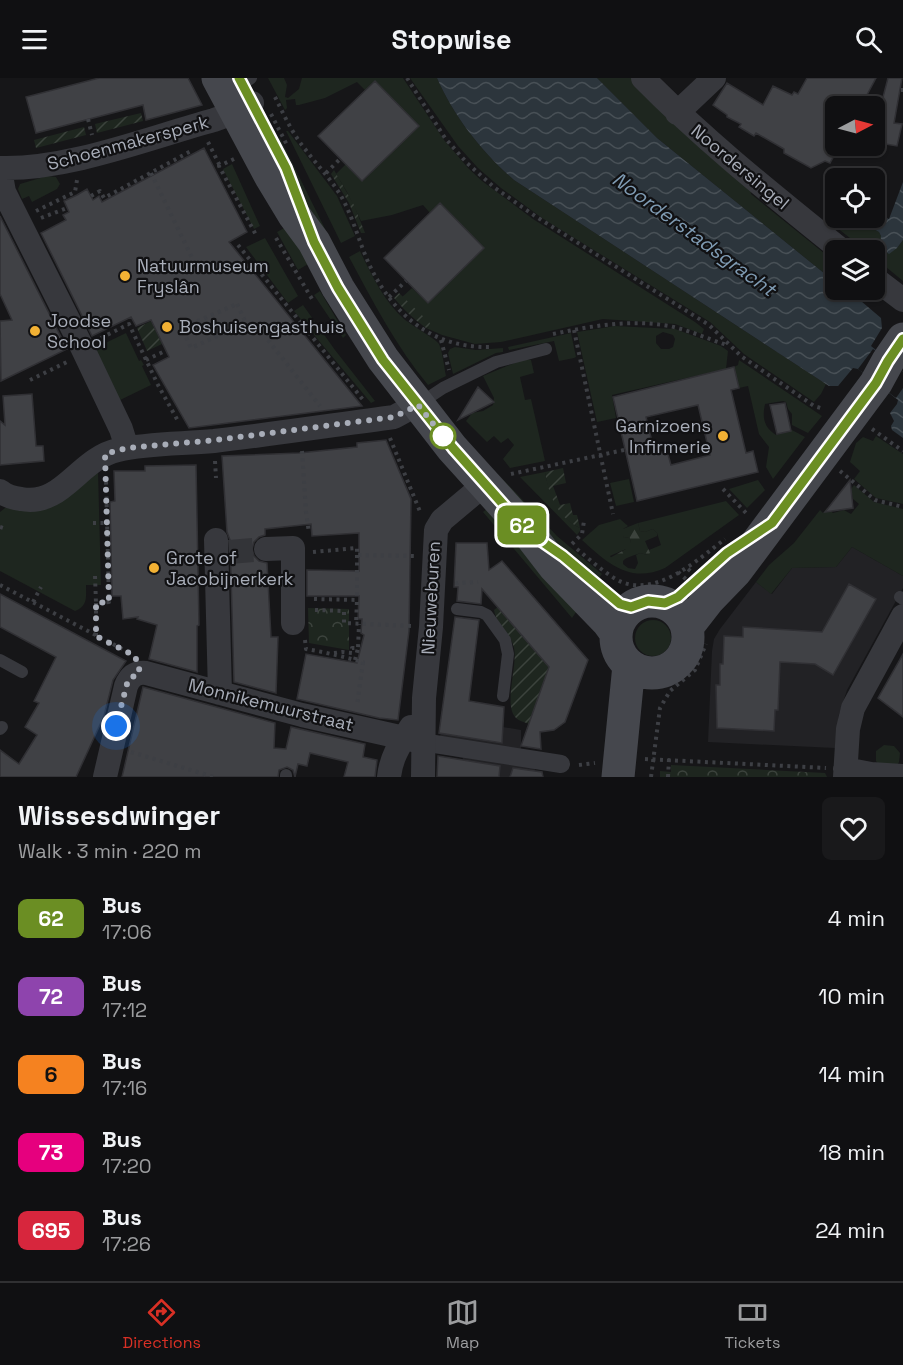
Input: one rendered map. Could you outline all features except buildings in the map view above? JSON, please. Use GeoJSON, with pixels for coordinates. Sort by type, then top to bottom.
{"type":"FeatureCollection","features":[{"type":"Feature","properties":{"kind":"main road"},"geometry":{"type":"LineString","coordinates":[[242,90],[286,168],[314,242],[383,360],[418,405],[495,480],[527,531],[563,556],[620,604],[624,620],[618,651],[642,669],[647,686],[644,768]]}},
{"type":"Feature","properties":{"kind":"main road"},"geometry":{"type":"LineString","coordinates":[[642,669],[672,668],[681,660],[688,644],[686,624],[678,597],[761,521],[893,361]]}},
{"type":"Feature","properties":{"kind":"main road"},"geometry":{"type":"LineString","coordinates":[[624,620],[648,601],[686,624]]}},
{"type":"Feature","properties":{"kind":"main road"},"geometry":{"type":"LineString","coordinates":[[618,777],[642,669]]}},
{"type":"Feature","properties":{"kind":"street","name":"Noordersingel"},"geometry":{"type":"LineString","coordinates":[[643,78],[726,158],[828,240]]}},
{"type":"Feature","properties":{"kind":"street"},"geometry":{"type":"LineString","coordinates":[[677,113],[714,78]]}},
{"type":"Feature","properties":{"kind":"street","name":"Schoenmakersperk"},"geometry":{"type":"LineString","coordinates":[[0,169],[26,169],[79,158],[242,90]]}},
{"type":"Feature","properties":{"kind":"street"},"geometry":{"type":"LineString","coordinates":[[0,169],[4,192],[18,219],[36,269],[83,350],[121,429],[116,451]]}},
{"type":"Feature","properties":{"kind":"street"},"geometry":{"type":"LineString","coordinates":[[885,286],[903,300]]}},
{"type":"Feature","properties":{"kind":"street"},"geometry":{"type":"LineString","coordinates":[[0,490],[6,495],[24,500],[46,498],[60,490],[91,461],[116,451],[382,418],[399,415],[418,405]]}},
{"type":"Feature","properties":{"kind":"street","name":"Nieuweburen"},"geometry":{"type":"LineString","coordinates":[[389,777],[395,751],[412,740],[444,613],[434,555],[437,526],[495,480]]}},
{"type":"Feature","properties":{"kind":"street"},"geometry":{"type":"LineString","coordinates":[[220,693],[221,548]]}},
{"type":"Feature","properties":{"kind":"street"},"geometry":{"type":"LineString","coordinates":[[266,549],[302,550],[298,611]]}},
{"type":"Feature","properties":{"kind":"street"},"geometry":{"type":"LineString","coordinates":[[902,604],[853,708],[848,729],[845,773],[903,776]]}},
{"type":"Feature","properties":{"kind":"street"},"geometry":{"type":"LineString","coordinates":[[105,777],[126,686],[132,676],[140,672]]}},
{"type":"Feature","properties":{"kind":"street","name":"Monnikemuurstraat"},"geometry":{"type":"LineString","coordinates":[[140,672],[220,693],[300,719],[353,726],[412,740]]}},
{"type":"Feature","properties":{"kind":"street"},"geometry":{"type":"LineString","coordinates":[[423,777],[412,740],[561,764]]}},
{"type":"Feature","properties":{"kind":"lane"},"geometry":{"type":"LineString","coordinates":[[418,405],[443,388],[496,362],[546,349]]}},
{"type":"Feature","properties":{"kind":"lane"},"geometry":{"type":"LineString","coordinates":[[444,613],[481,612],[487,615],[505,640],[508,654],[503,696]]}},
{"type":"Feature","properties":{"kind":"lane"},"geometry":{"type":"LineString","coordinates":[[0,660],[22,672]]}},
{"type":"Feature","properties":{"kind":"path"},"geometry":{"type":"LineString","coordinates":[[407,78],[445,138],[467,163],[495,188],[535,216],[709,326],[741,356],[813,406],[830,411]]}},
{"type":"Feature","properties":{"kind":"path"},"geometry":{"type":"LineString","coordinates":[[242,90],[292,131],[326,173],[342,197],[370,266],[389,297],[417,327],[441,340],[462,346],[497,345]]}},
{"type":"Feature","properties":{"kind":"path"},"geometry":{"type":"LineString","coordinates":[[91,196],[100,191],[104,198],[215,138]]}},
{"type":"Feature","properties":{"kind":"path"},"geometry":{"type":"LineString","coordinates":[[208,142],[256,235]]}},
{"type":"Feature","properties":{"kind":"path"},"geometry":{"type":"LineString","coordinates":[[220,166],[240,156]]}},
{"type":"Feature","properties":{"kind":"path"},"geometry":{"type":"LineString","coordinates":[[18,219],[76,193],[79,158]]}},
{"type":"Feature","properties":{"kind":"path"},"geometry":{"type":"LineString","coordinates":[[326,173],[340,159]]}},
{"type":"Feature","properties":{"kind":"path"},"geometry":{"type":"LineString","coordinates":[[151,173],[196,266],[200,265]]}},
{"type":"Feature","properties":{"kind":"path"},"geometry":{"type":"LineString","coordinates":[[18,219],[68,208]]}},
{"type":"Feature","properties":{"kind":"path"},"geometry":{"type":"LineString","coordinates":[[238,245],[370,408],[377,406],[422,517],[437,526]]}},
{"type":"Feature","properties":{"kind":"path"},"geometry":{"type":"LineString","coordinates":[[389,297],[406,281]]}},
{"type":"Feature","properties":{"kind":"path"},"geometry":{"type":"LineString","coordinates":[[237,304],[246,323],[191,348],[188,340],[182,328],[237,304]]}},
{"type":"Feature","properties":{"kind":"path"},"geometry":{"type":"LineString","coordinates":[[30,380],[129,324],[189,443]]}},
{"type":"Feature","properties":{"kind":"path"},"geometry":{"type":"LineString","coordinates":[[551,334],[603,324],[654,324],[686,330],[731,347]]}},
{"type":"Feature","properties":{"kind":"path"},"geometry":{"type":"LineString","coordinates":[[574,330],[613,514]]}},
{"type":"Feature","properties":{"kind":"path"},"geometry":{"type":"LineString","coordinates":[[180,344],[188,340]]}},
{"type":"Feature","properties":{"kind":"path"},"geometry":{"type":"LineString","coordinates":[[268,340],[325,412],[327,426]]}},
{"type":"Feature","properties":{"kind":"path"},"geometry":{"type":"LineString","coordinates":[[146,360],[165,351]]}},
{"type":"Feature","properties":{"kind":"path"},"geometry":{"type":"LineString","coordinates":[[867,426],[903,451]]}},
{"type":"Feature","properties":{"kind":"path"},"geometry":{"type":"LineString","coordinates":[[300,429],[309,529]]}},
{"type":"Feature","properties":{"kind":"path"},"geometry":{"type":"LineString","coordinates":[[495,480],[624,450]]}},
{"type":"Feature","properties":{"kind":"path"},"geometry":{"type":"LineString","coordinates":[[96,603],[109,602],[107,523],[116,451]]}},
{"type":"Feature","properties":{"kind":"path"},"geometry":{"type":"LineString","coordinates":[[837,468],[875,500],[903,507]]}},
{"type":"Feature","properties":{"kind":"path"},"geometry":{"type":"LineString","coordinates":[[723,489],[761,521]]}},
{"type":"Feature","properties":{"kind":"path"},"geometry":{"type":"LineString","coordinates":[[572,544],[582,534],[584,521]]}},
{"type":"Feature","properties":{"kind":"path"},"geometry":{"type":"LineString","coordinates":[[93,523],[107,523]]}},
{"type":"Feature","properties":{"kind":"path"},"geometry":{"type":"LineString","coordinates":[[607,573],[629,584],[643,585],[660,582],[670,578],[722,541]]}},
{"type":"Feature","properties":{"kind":"path"},"geometry":{"type":"LineString","coordinates":[[302,550],[357,548],[358,648],[355,660]]}},
{"type":"Feature","properties":{"kind":"path"},"geometry":{"type":"LineString","coordinates":[[357,555],[434,555]]}},
{"type":"Feature","properties":{"kind":"path"},"geometry":{"type":"LineString","coordinates":[[688,569],[694,574]]}},
{"type":"Feature","properties":{"kind":"path"},"geometry":{"type":"LineString","coordinates":[[95,576],[96,636]]}},
{"type":"Feature","properties":{"kind":"path"},"geometry":{"type":"LineString","coordinates":[[456,587],[457,583],[478,582]]}},
{"type":"Feature","properties":{"kind":"path"},"geometry":{"type":"LineString","coordinates":[[0,585],[135,656],[140,672]]}},
{"type":"Feature","properties":{"kind":"path"},"geometry":{"type":"LineString","coordinates":[[33,603],[41,587]]}},
{"type":"Feature","properties":{"kind":"path"},"geometry":{"type":"LineString","coordinates":[[298,611],[323,599],[357,600]]}},
{"type":"Feature","properties":{"kind":"path"},"geometry":{"type":"LineString","coordinates":[[323,599],[323,610]]}},
{"type":"Feature","properties":{"kind":"path"},"geometry":{"type":"LineString","coordinates":[[298,611],[344,611],[344,623],[358,624],[444,613]]}},
{"type":"Feature","properties":{"kind":"path"},"geometry":{"type":"LineString","coordinates":[[644,768],[664,699],[695,670],[705,651],[686,624]]}},
{"type":"Feature","properties":{"kind":"path"},"geometry":{"type":"LineString","coordinates":[[305,645],[306,649],[363,662],[353,726]]}},
{"type":"Feature","properties":{"kind":"path"},"geometry":{"type":"LineString","coordinates":[[333,654],[352,653],[352,648],[358,648]]}},
{"type":"Feature","properties":{"kind":"path"},"geometry":{"type":"LineString","coordinates":[[128,751],[214,777]]}},
{"type":"Feature","properties":{"kind":"path"},"geometry":{"type":"LineString","coordinates":[[644,768],[669,759],[845,773]]}},
{"type":"Feature","properties":{"kind":"path"},"geometry":{"type":"LineString","coordinates":[[668,777],[669,759]]}},
{"type":"Feature","properties":{"kind":"path"},"geometry":{"type":"LineString","coordinates":[[644,768],[651,777]]}},
{"type":"Feature","properties":{"kind":"shaded area"},"geometry":{"type":"Polygon","coordinates":[[[852,547],[903,576],[903,588],[847,690],[839,714],[835,748],[708,742],[712,651],[714,639],[720,629],[756,582],[772,594],[792,568],[836,567],[852,547]]]}},
{"type":"Feature","properties":{"kind":"shaded area"},"geometry":{"type":"Polygon","coordinates":[[[488,704],[504,707],[503,727],[521,730],[521,750],[537,753],[534,777],[459,777],[463,758],[438,753],[444,706],[486,715],[488,704]]]}},
{"type":"Feature","properties":{"kind":"green space"},"geometry":{"type":"Polygon","coordinates":[[[268,78],[284,78],[287,85],[285,97],[288,98],[299,89],[302,78],[403,78],[444,140],[482,181],[533,219],[695,322],[704,329],[702,334],[675,324],[603,319],[501,342],[475,344],[426,328],[429,327],[402,297],[412,288],[428,303],[484,248],[440,204],[430,213],[423,205],[392,215],[361,221],[336,174],[346,164],[363,181],[418,126],[375,81],[365,90],[357,82],[325,98],[299,105],[296,105],[295,99],[286,100],[285,110],[268,78]]]}},
{"type":"Feature","properties":{"kind":"green space"},"geometry":{"type":"Polygon","coordinates":[[[410,78],[437,78],[460,120],[491,158],[514,180],[826,384],[821,394],[814,402],[744,354],[710,322],[542,218],[501,188],[458,146],[410,78]]]}},
{"type":"Feature","properties":{"kind":"green space"},"geometry":{"type":"Polygon","coordinates":[[[597,78],[634,78],[750,186],[751,194],[825,254],[825,274],[657,138],[597,78]]]}},
{"type":"Feature","properties":{"kind":"green space"},"geometry":{"type":"Polygon","coordinates":[[[141,113],[143,121],[97,133],[95,124],[141,113]]]}},
{"type":"Feature","properties":{"kind":"green space"},"geometry":{"type":"Polygon","coordinates":[[[84,127],[86,135],[36,148],[34,140],[84,127]]]}},
{"type":"Feature","properties":{"kind":"green space"},"geometry":{"type":"Polygon","coordinates":[[[286,131],[337,196],[355,236],[341,243],[286,131]]]}},
{"type":"Feature","properties":{"kind":"green space"},"geometry":{"type":"Polygon","coordinates":[[[280,138],[333,245],[308,210],[278,140],[280,138]]]}},
{"type":"Feature","properties":{"kind":"green space"},"geometry":{"type":"Polygon","coordinates":[[[232,164],[260,226],[254,229],[223,169],[232,164]]]}},
{"type":"Feature","properties":{"kind":"green space"},"geometry":{"type":"Polygon","coordinates":[[[334,170],[354,205],[365,233],[361,233],[349,203],[331,174],[334,170]]]}},
{"type":"Feature","properties":{"kind":"green space"},"geometry":{"type":"Polygon","coordinates":[[[47,176],[56,177],[60,184],[57,189],[32,202],[29,196],[22,199],[18,189],[20,184],[47,176]]]}},
{"type":"Feature","properties":{"kind":"green space"},"geometry":{"type":"Polygon","coordinates":[[[288,226],[308,264],[298,270],[277,232],[288,226]]]}},
{"type":"Feature","properties":{"kind":"green space"},"geometry":{"type":"Polygon","coordinates":[[[837,228],[872,228],[897,248],[903,240],[903,281],[885,266],[885,240],[852,240],[837,228]]]}},
{"type":"Feature","properties":{"kind":"green space"},"geometry":{"type":"Polygon","coordinates":[[[265,238],[298,296],[288,303],[246,247],[265,238]]]}},
{"type":"Feature","properties":{"kind":"green space"},"geometry":{"type":"Polygon","coordinates":[[[360,251],[390,304],[407,322],[439,344],[446,376],[428,385],[406,355],[349,257],[360,251]]]}},
{"type":"Feature","properties":{"kind":"green space"},"geometry":{"type":"Polygon","coordinates":[[[320,291],[346,335],[343,338],[314,295],[320,291]]]}},
{"type":"Feature","properties":{"kind":"green space"},"geometry":{"type":"Polygon","coordinates":[[[399,293],[430,323],[429,327],[422,325],[394,298],[399,293]]]}},
{"type":"Feature","properties":{"kind":"green space"},"geometry":{"type":"Polygon","coordinates":[[[303,305],[375,401],[371,403],[294,311],[303,305]]]}},
{"type":"Feature","properties":{"kind":"green space"},"geometry":{"type":"Polygon","coordinates":[[[151,321],[162,344],[147,351],[137,328],[151,321]]]}},
{"type":"Feature","properties":{"kind":"green space"},"geometry":{"type":"Polygon","coordinates":[[[615,326],[675,329],[721,346],[728,351],[726,369],[612,395],[616,418],[597,422],[577,332],[615,326]],[[663,332],[656,336],[656,343],[661,349],[669,349],[673,347],[675,339],[673,335],[663,332]]]}},
{"type":"Feature","properties":{"kind":"green space"},"geometry":{"type":"Polygon","coordinates":[[[126,333],[139,361],[141,360],[144,365],[142,366],[151,385],[118,401],[93,349],[126,333]]]}},
{"type":"Feature","properties":{"kind":"green space"},"geometry":{"type":"Polygon","coordinates":[[[571,333],[576,357],[574,358],[559,361],[554,341],[509,350],[508,347],[571,333]]]}},
{"type":"Feature","properties":{"kind":"green space"},"geometry":{"type":"Polygon","coordinates":[[[455,347],[476,350],[503,348],[503,352],[496,353],[453,374],[448,353],[455,347]]]}},
{"type":"Feature","properties":{"kind":"green space"},"geometry":{"type":"Polygon","coordinates":[[[524,359],[531,360],[534,373],[520,377],[525,400],[531,399],[545,461],[510,468],[503,459],[514,445],[508,438],[501,443],[494,436],[487,442],[466,421],[472,413],[483,411],[493,405],[494,398],[483,376],[524,359]]]}},
{"type":"Feature","properties":{"kind":"green space"},"geometry":{"type":"Polygon","coordinates":[[[739,360],[822,416],[808,433],[792,425],[792,414],[786,402],[765,404],[765,422],[772,432],[776,435],[792,430],[805,437],[773,479],[766,467],[769,447],[759,434],[748,386],[739,388],[734,367],[738,365],[739,360]]]}},
{"type":"Feature","properties":{"kind":"green space"},"geometry":{"type":"Polygon","coordinates":[[[876,436],[903,454],[903,504],[876,498],[854,479],[860,471],[850,462],[856,443],[863,437],[873,441],[876,436]]]}},
{"type":"Feature","properties":{"kind":"green space"},"geometry":{"type":"Polygon","coordinates":[[[563,468],[566,483],[553,486],[560,505],[570,503],[573,515],[577,515],[580,528],[560,512],[549,489],[545,472],[563,468]]]}},
{"type":"Feature","properties":{"kind":"green space"},"geometry":{"type":"Polygon","coordinates":[[[98,471],[101,585],[86,585],[84,604],[75,611],[0,571],[0,512],[98,471]]]}},
{"type":"Feature","properties":{"kind":"green space"},"geometry":{"type":"Polygon","coordinates":[[[545,472],[556,505],[566,518],[580,528],[577,535],[520,477],[545,472]]]}},
{"type":"Feature","properties":{"kind":"green space"},"geometry":{"type":"Polygon","coordinates":[[[497,473],[557,536],[602,574],[599,578],[549,536],[497,473]]]}},
{"type":"Feature","properties":{"kind":"green space"},"geometry":{"type":"Polygon","coordinates":[[[629,479],[634,502],[616,506],[610,483],[629,479]]]}},
{"type":"Feature","properties":{"kind":"green space"},"geometry":{"type":"Polygon","coordinates":[[[758,480],[765,490],[747,508],[729,489],[758,480]]]}},
{"type":"Feature","properties":{"kind":"green space"},"geometry":{"type":"Polygon","coordinates":[[[854,485],[874,502],[903,509],[903,576],[852,547],[836,567],[792,568],[771,594],[756,582],[769,565],[794,543],[820,510],[823,513],[827,508],[833,513],[844,510],[851,514],[859,504],[853,499],[851,489],[854,485]]]}},
{"type":"Feature","properties":{"kind":"green space"},"geometry":{"type":"Polygon","coordinates":[[[726,501],[739,515],[665,568],[652,572],[641,574],[620,569],[582,540],[599,525],[620,519],[628,526],[623,529],[624,538],[629,537],[631,542],[626,549],[610,556],[616,564],[635,569],[638,563],[636,555],[640,553],[648,555],[649,550],[661,545],[653,529],[640,531],[638,523],[726,501]]]}},
{"type":"Feature","properties":{"kind":"green space"},"geometry":{"type":"Polygon","coordinates":[[[490,506],[581,605],[572,618],[483,512],[490,506]]]}},
{"type":"Feature","properties":{"kind":"green space"},"geometry":{"type":"Polygon","coordinates":[[[638,523],[640,531],[653,529],[657,533],[657,536],[645,541],[650,553],[648,555],[640,553],[629,557],[623,561],[623,564],[616,564],[608,559],[626,549],[626,545],[631,542],[629,537],[624,538],[623,529],[638,523]]]}},
{"type":"Feature","properties":{"kind":"green space"},"geometry":{"type":"Polygon","coordinates":[[[498,607],[549,667],[529,724],[517,719],[512,712],[511,695],[515,655],[510,638],[495,615],[494,610],[498,607]]]}},
{"type":"Feature","properties":{"kind":"green space"},"geometry":{"type":"Polygon","coordinates":[[[308,608],[349,609],[349,650],[309,643],[308,608]]]}},
{"type":"Feature","properties":{"kind":"green space"},"geometry":{"type":"Polygon","coordinates":[[[653,620],[666,625],[671,638],[666,651],[653,656],[640,651],[635,638],[640,625],[653,620]]]}},
{"type":"Feature","properties":{"kind":"green space"},"geometry":{"type":"Polygon","coordinates":[[[884,745],[894,746],[900,753],[897,766],[879,766],[876,761],[876,751],[884,745]]]}},
{"type":"Feature","properties":{"kind":"green space"},"geometry":{"type":"Polygon","coordinates":[[[671,765],[825,773],[827,777],[660,777],[660,771],[671,772],[671,765]]]}},
{"type":"Feature","properties":{"kind":"water","name":"Noorderstadsgracht"},"geometry":{"type":"Polygon","coordinates":[[[437,78],[597,78],[657,138],[825,274],[825,300],[860,300],[881,318],[882,328],[871,346],[903,372],[903,438],[892,430],[891,426],[894,421],[890,413],[898,400],[858,369],[853,368],[838,386],[829,386],[514,180],[470,133],[437,78]]]}},
{"type":"Feature","properties":{"kind":"water"},"geometry":{"type":"Polygon","coordinates":[[[903,182],[903,240],[889,254],[885,251],[885,240],[881,240],[879,232],[872,228],[885,228],[885,217],[889,219],[903,182]]]}},
{"type":"Feature","properties":{"kind":"pier"},"geometry":{"type":"Polygon","coordinates":[[[873,349],[903,372],[903,388],[896,398],[858,369],[873,349]]]}},
{"type":"Feature","properties":{"kind":"tunnel"},"geometry":{"type":"LineString","coordinates":[[229,552],[266,549]]}},
{"type":"Feature","properties":{"kind":"bus line","name":"62"},"geometry":{"type":"LineString","coordinates":[[239,78],[286,168],[314,242],[338,288],[383,360],[453,448],[527,531],[563,556],[620,604],[631,607],[648,601],[665,603],[678,597],[727,553],[772,523],[876,383],[903,339]]}},
{"type":"Feature","properties":{"kind":"place","name":"Natuurmuseum Fryslân"},"geometry":{"type":"Point","coordinates":[125,276]}},
{"type":"Feature","properties":{"kind":"place","name":"Boshuisengasthuis"},"geometry":{"type":"Point","coordinates":[167,327]}},
{"type":"Feature","properties":{"kind":"place","name":"Joodse School"},"geometry":{"type":"Point","coordinates":[35,331]}},
{"type":"Feature","properties":{"kind":"place","name":"Garnizoens Infirmerie"},"geometry":{"type":"Point","coordinates":[723,436]}},
{"type":"Feature","properties":{"kind":"place","name":"Grote of Jacobijnerkerk"},"geometry":{"type":"Point","coordinates":[154,568]}},
{"type":"Feature","properties":{"kind":"route"},"geometry":{"type":"LineString","coordinates":[[116,726],[128,680],[140,672],[135,656],[96,636],[96,603],[109,602],[105,454],[127,448],[216,440],[394,417],[418,405],[443,436]]}}]}
